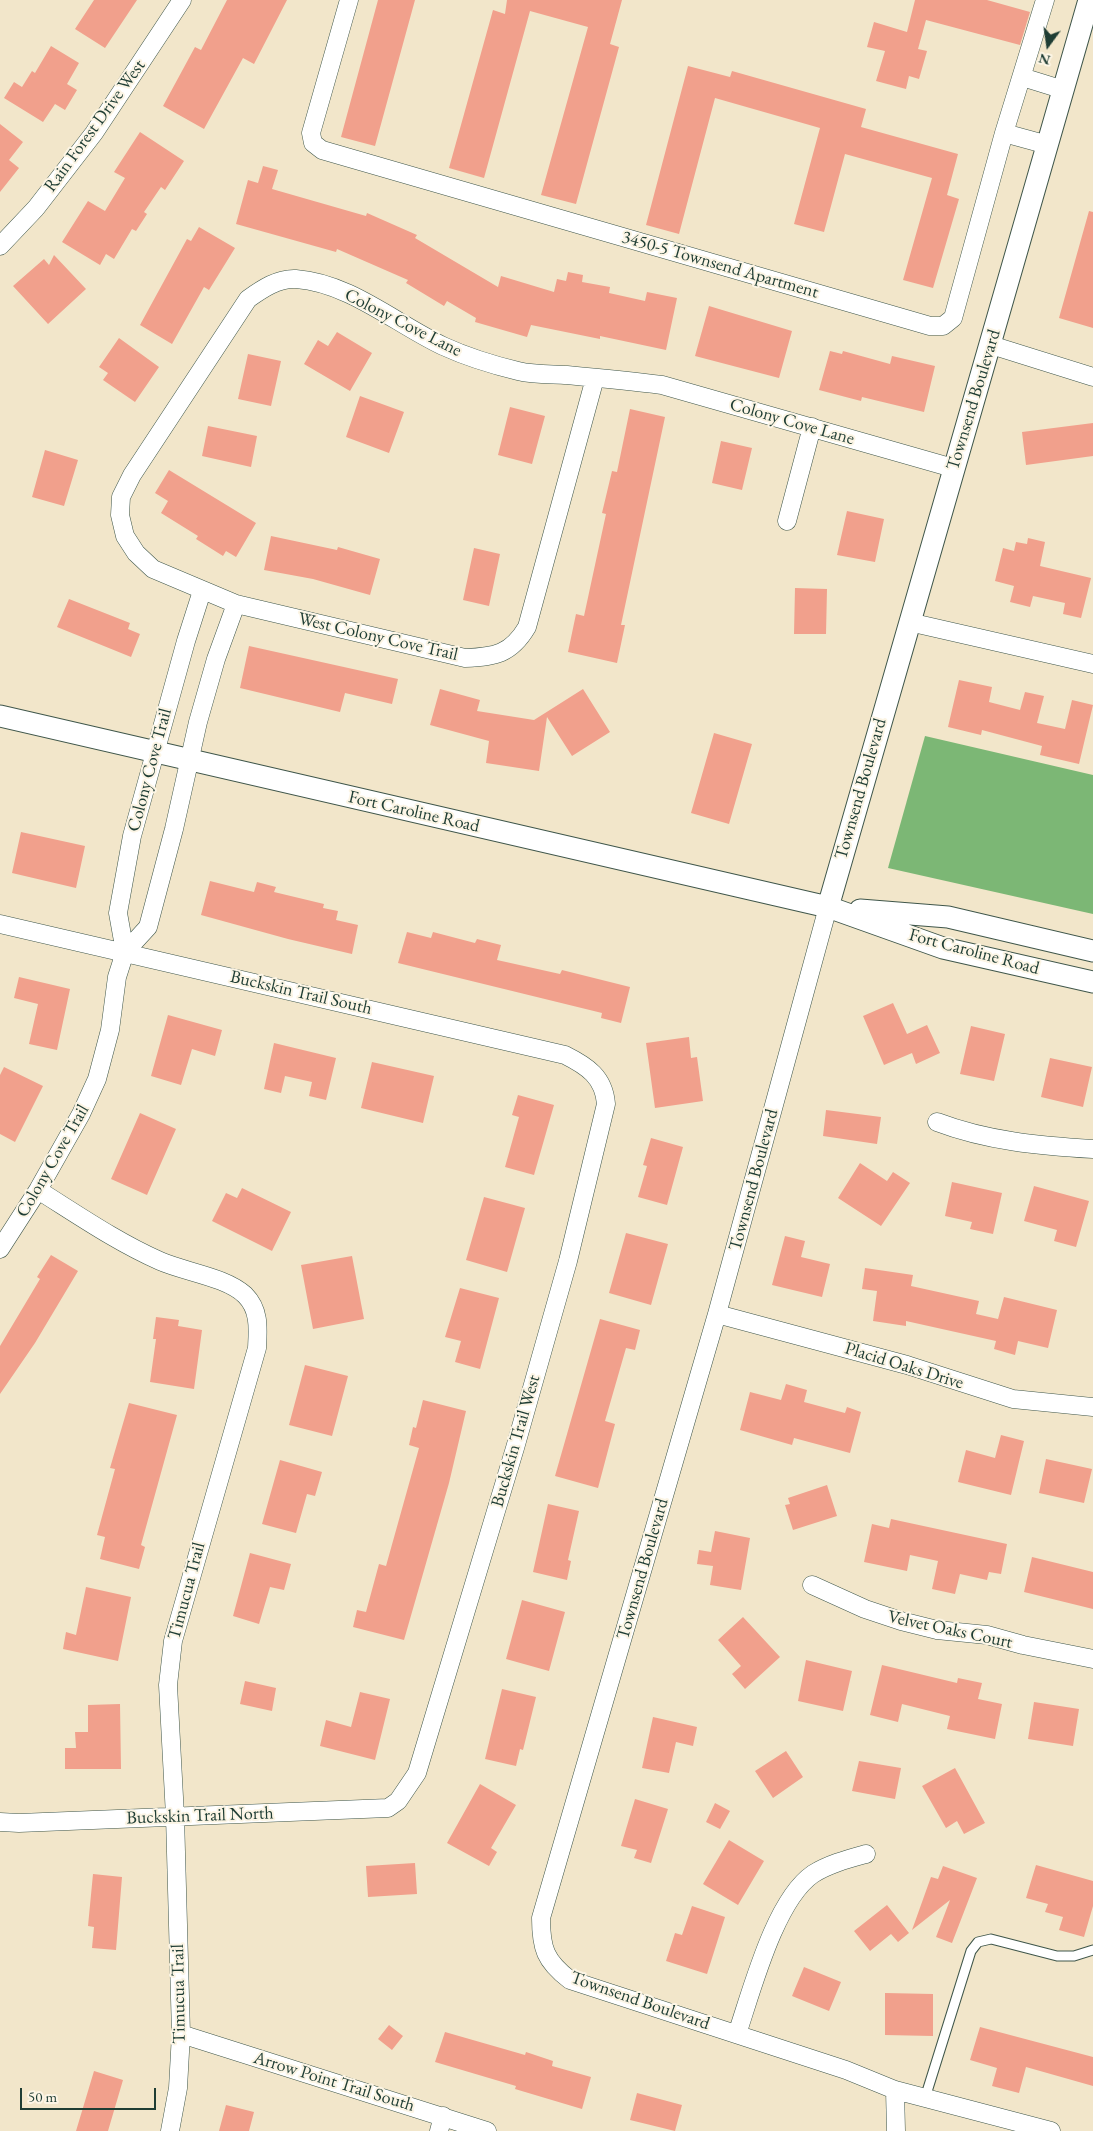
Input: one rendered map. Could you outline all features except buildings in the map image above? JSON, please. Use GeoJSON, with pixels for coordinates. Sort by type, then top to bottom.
{"type":"FeatureCollection","features":[{"type":"Feature","properties":{"kind":"street","name":"Rain Forest Drive West"},"geometry":{"type":"LineString","coordinates":[[0,246],[36,208],[94,133],[182,0]]}},
{"type":"Feature","properties":{"kind":"street","name":"3450-5 Townsend Apartment"},"geometry":{"type":"LineString","coordinates":[[350,0],[311,133],[313,143],[322,150],[930,326],[943,326],[953,318],[1004,133],[1045,0]]}},
{"type":"Feature","properties":{"kind":"street","name":"Townsend Boulevard"},"geometry":{"type":"LineString","coordinates":[[1052,2131],[895,2090],[846,2070],[570,1980],[556,1969],[541,1943],[541,1918],[717,1314],[828,907],[1089,0]]}},
{"type":"Feature","properties":{"kind":"street"},"geometry":{"type":"LineString","coordinates":[[1022,77],[1064,90]]}},
{"type":"Feature","properties":{"kind":"street"},"geometry":{"type":"LineString","coordinates":[[1004,133],[1048,145]]}},
{"type":"Feature","properties":{"kind":"street","name":"Colony Cove Lane"},"geometry":{"type":"LineString","coordinates":[[202,592],[153,569],[136,553],[125,536],[120,515],[122,497],[132,475],[248,298],[267,285],[294,279],[322,284],[358,299],[444,346],[479,360],[521,372],[662,384],[953,468]]}},
{"type":"Feature","properties":{"kind":"street"},"geometry":{"type":"LineString","coordinates":[[991,344],[1093,377]]}},
{"type":"Feature","properties":{"kind":"street","name":"West Colony Cove Trail"},"geometry":{"type":"LineString","coordinates":[[202,592],[236,604],[465,658],[488,657],[504,652],[519,642],[527,627],[596,378]]}},
{"type":"Feature","properties":{"kind":"street"},"geometry":{"type":"LineString","coordinates":[[787,521],[812,427]]}},
{"type":"Feature","properties":{"kind":"street","name":"Colony Cove Trail"},"geometry":{"type":"LineString","coordinates":[[0,1250],[38,1190],[81,1114],[97,1080],[110,1030],[117,977],[124,952],[118,913],[132,836],[202,592]]}},
{"type":"Feature","properties":{"kind":"street","name":"Colony Cove Trail"},"geometry":{"type":"LineString","coordinates":[[124,952],[148,927],[216,659],[236,604]]}},
{"type":"Feature","properties":{"kind":"street"},"geometry":{"type":"LineString","coordinates":[[909,622],[1093,664]]}},
{"type":"Feature","properties":{"kind":"street","name":"Fort Caroline Road"},"geometry":{"type":"LineString","coordinates":[[0,716],[828,907],[943,948],[1093,982]]}},
{"type":"Feature","properties":{"kind":"street","name":"Fort Caroline Road"},"geometry":{"type":"LineString","coordinates":[[828,907],[948,917],[1093,951]]}},
{"type":"Feature","properties":{"kind":"street","name":"Buckskin Trail South"},"geometry":{"type":"LineString","coordinates":[[0,924],[565,1055],[589,1067],[596,1075]]}},
{"type":"Feature","properties":{"kind":"street","name":"Buckskin Trail West"},"geometry":{"type":"LineString","coordinates":[[398,1801],[417,1773],[515,1448],[568,1261],[606,1104],[605,1094],[596,1075]]}},
{"type":"Feature","properties":{"kind":"street"},"geometry":{"type":"LineString","coordinates":[[936,1122],[985,1137],[1028,1144],[1093,1149]]}},
{"type":"Feature","properties":{"kind":"street","name":"Timucua Trail"},"geometry":{"type":"LineString","coordinates":[[38,1190],[126,1245],[162,1262],[234,1287],[246,1296],[255,1310],[259,1326],[257,1348],[173,1641],[168,1685],[175,1816],[181,2034],[178,2088],[170,2131]]}},
{"type":"Feature","properties":{"kind":"street","name":"Placid Oaks Drive"},"geometry":{"type":"LineString","coordinates":[[717,1314],[907,1365],[1013,1399],[1093,1407]]}},
{"type":"Feature","properties":{"kind":"street","name":"Velvet Oaks Court"},"geometry":{"type":"LineString","coordinates":[[812,1586],[865,1610],[900,1622],[937,1630],[986,1635],[1023,1645],[1093,1659]]}},
{"type":"Feature","properties":{"kind":"street","name":"Buckskin Trail North"},"geometry":{"type":"LineString","coordinates":[[0,1822],[19,1824],[388,1808],[398,1801]]}},
{"type":"Feature","properties":{"kind":"street"},"geometry":{"type":"LineString","coordinates":[[737,2034],[780,1914],[792,1893],[812,1875],[837,1862],[866,1854]]}},
{"type":"Feature","properties":{"kind":"street","name":"Arrow Point Trail South"},"geometry":{"type":"LineString","coordinates":[[181,2034],[441,2124],[487,2131]]}},
{"type":"Feature","properties":{"kind":"street"},"geometry":{"type":"LineString","coordinates":[[895,2090],[896,2131]]}},
{"type":"Feature","properties":{"kind":"lane"},"geometry":{"type":"LineString","coordinates":[[925,2098],[971,1951],[978,1942],[991,1939],[1057,1956],[1074,1956],[1093,1950]]}},
{"type":"Feature","properties":{"kind":"green space"},"geometry":{"type":"Polygon","coordinates":[[[925,736],[1093,775],[1093,914],[888,868],[925,736]]]}}]}
